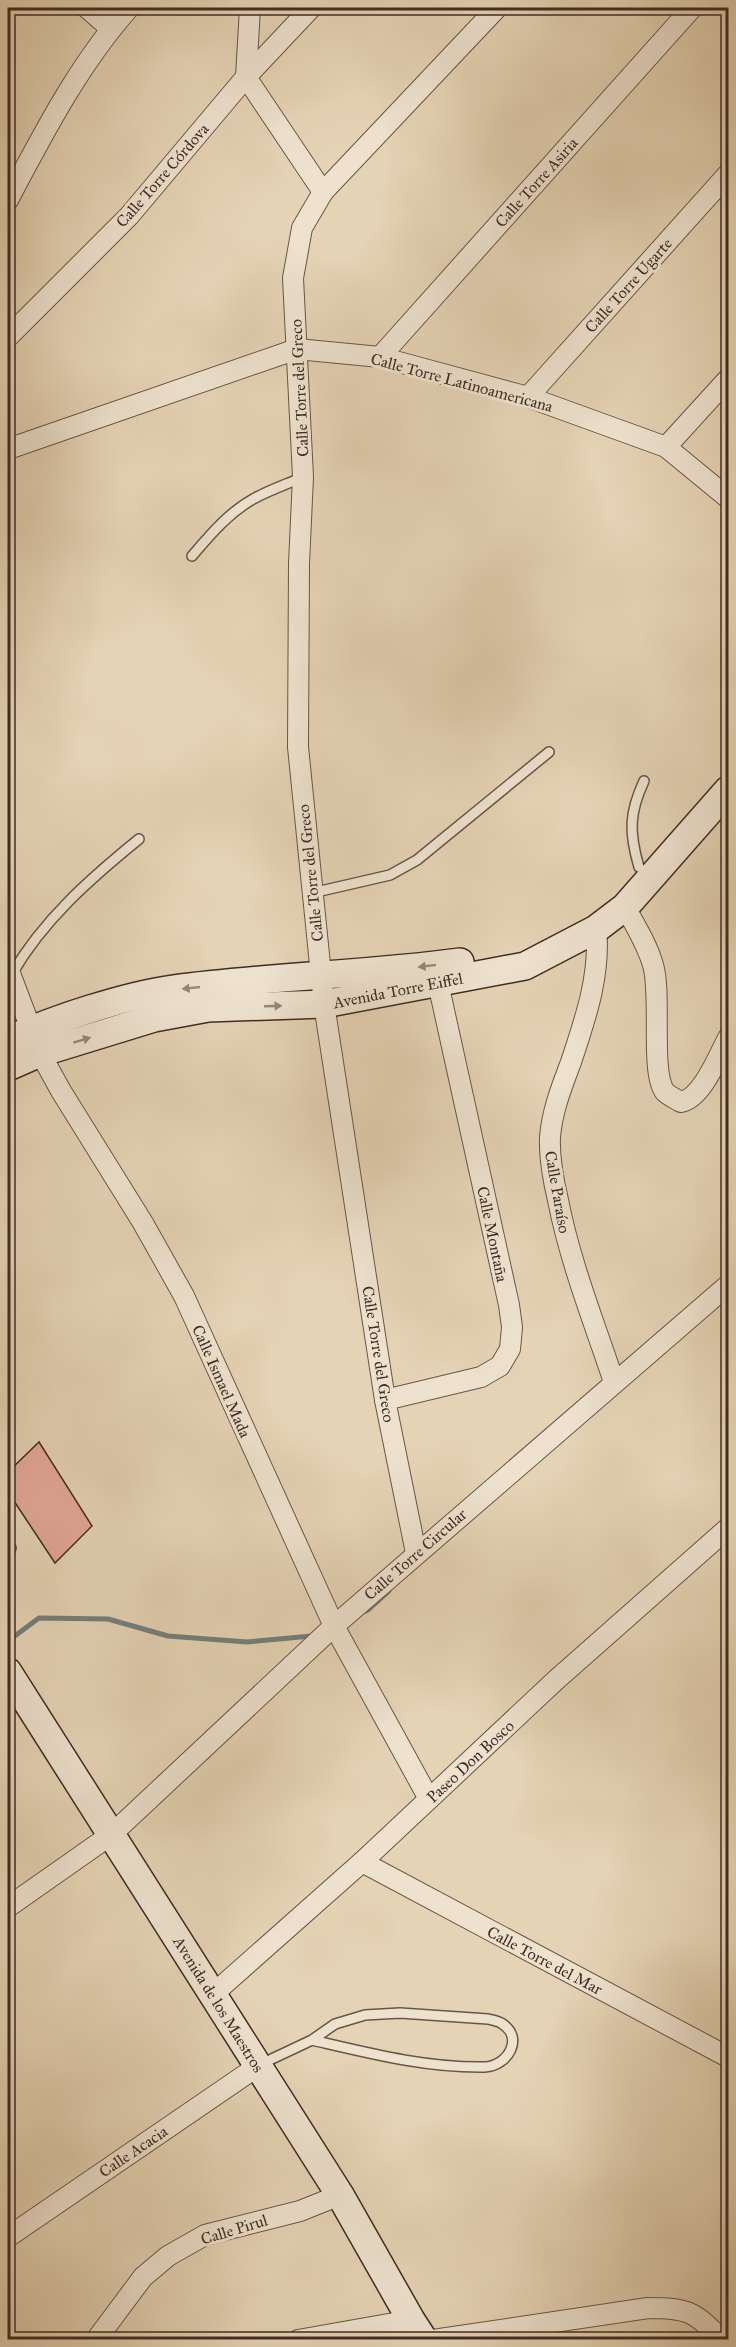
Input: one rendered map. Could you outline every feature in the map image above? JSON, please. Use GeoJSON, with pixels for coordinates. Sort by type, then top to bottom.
{"type":"FeatureCollection","features":[{"type":"Feature","properties":{"kind":"street"},"geometry":{"type":"LineString","coordinates":[[87,8],[110,28]]}},
{"type":"Feature","properties":{"kind":"street"},"geometry":{"type":"LineString","coordinates":[[8,200],[69,91],[110,28],[129,8]]}},
{"type":"Feature","properties":{"kind":"street"},"geometry":{"type":"LineString","coordinates":[[250,8],[246,77],[323,192]]}},
{"type":"Feature","properties":{"kind":"street","name":"Calle Torre Córdova"},"geometry":{"type":"LineString","coordinates":[[8,337],[129,216],[246,77],[311,8]]}},
{"type":"Feature","properties":{"kind":"street","name":"Calle Torre del Greco"},"geometry":{"type":"LineString","coordinates":[[416,1553],[386,1400],[324,1004],[312,893],[298,747],[299,564],[303,477],[293,278],[302,228],[323,192],[497,8]]}},
{"type":"Feature","properties":{"kind":"street","name":"Calle Torre Asiria"},"geometry":{"type":"LineString","coordinates":[[380,357],[692,8]]}},
{"type":"Feature","properties":{"kind":"street","name":"Calle Torre Ugarte"},"geometry":{"type":"LineString","coordinates":[[528,397],[729,174]]}},
{"type":"Feature","properties":{"kind":"street","name":"Calle Torre Latinoamericana"},"geometry":{"type":"LineString","coordinates":[[8,449],[297,349],[380,357],[528,397],[666,447],[729,498]]}},
{"type":"Feature","properties":{"kind":"street"},"geometry":{"type":"LineString","coordinates":[[666,447],[729,378]]}},
{"type":"Feature","properties":{"kind":"street","name":"Avenida Torre Eiffel"},"geometry":{"type":"LineString","coordinates":[[8,1067],[36,1041],[114,1003],[171,989],[436,965],[526,950],[574,924],[606,900],[729,770]]}},
{"type":"Feature","properties":{"kind":"street","name":"Avenida Torre Eiffel"},"geometry":{"type":"LineString","coordinates":[[8,1040],[36,1041],[208,1008],[324,1004],[525,966],[596,929],[625,907],[729,790]]}},
{"type":"Feature","properties":{"kind":"street"},"geometry":{"type":"LineString","coordinates":[[625,907],[641,936],[653,966],[658,996],[657,1035],[660,1082],[666,1093],[681,1102],[688,1101],[696,1094],[729,1038]]}},
{"type":"Feature","properties":{"kind":"street","name":"Calle Paraíso"},"geometry":{"type":"LineString","coordinates":[[596,929],[598,950],[591,995],[560,1094],[550,1135],[550,1164],[565,1235],[614,1382]]}},
{"type":"Feature","properties":{"kind":"street","name":"Calle Ismael Mada"},"geometry":{"type":"LineString","coordinates":[[9,972],[36,1041],[61,1091],[143,1223],[184,1296],[334,1626],[429,1799]]}},
{"type":"Feature","properties":{"kind":"street","name":"Calle Montaña"},"geometry":{"type":"LineString","coordinates":[[386,1400],[481,1377],[500,1366],[510,1349],[512,1327],[509,1305],[438,983]]}},
{"type":"Feature","properties":{"kind":"street","name":"Calle Torre Circular"},"geometry":{"type":"LineString","coordinates":[[8,1906],[112,1834],[334,1626],[416,1553],[614,1382],[728,1288]]}},
{"type":"Feature","properties":{"kind":"street","name":"Paseo Don Bosco"},"geometry":{"type":"LineString","coordinates":[[212,1995],[362,1862],[556,1680],[729,1528]]}},
{"type":"Feature","properties":{"kind":"street","name":"Avenida de los Maestros"},"geometry":{"type":"LineString","coordinates":[[8,1672],[340,2195],[418,2330]]}},
{"type":"Feature","properties":{"kind":"street","name":"Calle Torre del Mar"},"geometry":{"type":"LineString","coordinates":[[362,1862],[727,2052]]}},
{"type":"Feature","properties":{"kind":"street","name":"Calle Acacia"},"geometry":{"type":"LineString","coordinates":[[8,2237],[258,2066]]}},
{"type":"Feature","properties":{"kind":"street","name":"Calle Pirul"},"geometry":{"type":"LineString","coordinates":[[96,2340],[143,2277],[168,2256],[205,2235],[300,2211],[340,2195]]}},
{"type":"Feature","properties":{"kind":"street"},"geometry":{"type":"LineString","coordinates":[[434,2340],[648,2308],[676,2308],[701,2318],[722,2340]]}},
{"type":"Feature","properties":{"kind":"street"},"geometry":{"type":"LineString","coordinates":[[298,2340],[418,2330]]}},
{"type":"Feature","properties":{"kind":"lane"},"geometry":{"type":"LineString","coordinates":[[192,556],[216,528],[254,498],[303,477]]}},
{"type":"Feature","properties":{"kind":"lane"},"geometry":{"type":"LineString","coordinates":[[312,893],[390,875],[417,860],[549,752]]}},
{"type":"Feature","properties":{"kind":"lane"},"geometry":{"type":"LineString","coordinates":[[639,867],[633,846],[632,814],[644,781]]}},
{"type":"Feature","properties":{"kind":"lane"},"geometry":{"type":"LineString","coordinates":[[9,972],[72,897],[139,839]]}},
{"type":"Feature","properties":{"kind":"lane"},"geometry":{"type":"LineString","coordinates":[[8,1541],[11,1548],[8,1556]]}},
{"type":"Feature","properties":{"kind":"lane"},"geometry":{"type":"LineString","coordinates":[[258,2066],[312,2040],[335,2024],[366,2015],[400,2013],[488,2019],[502,2023],[509,2031],[512,2043],[510,2055],[501,2063],[488,2067],[450,2066],[397,2059],[312,2040]]}},
{"type":"Feature","properties":{"kind":"building"},"geometry":{"type":"Polygon","coordinates":[[[39,1442],[92,1526],[55,1563],[8,1492],[8,1472],[39,1442]]]}},
{"type":"Feature","properties":{"kind":"waterway"},"geometry":{"type":"LineString","coordinates":[[361,1613],[368,1610],[389,1591]]}},
{"type":"Feature","properties":{"kind":"waterway"},"geometry":{"type":"LineString","coordinates":[[8,1641],[39,1618],[108,1619],[168,1636],[247,1642],[312,1636]]}}]}
